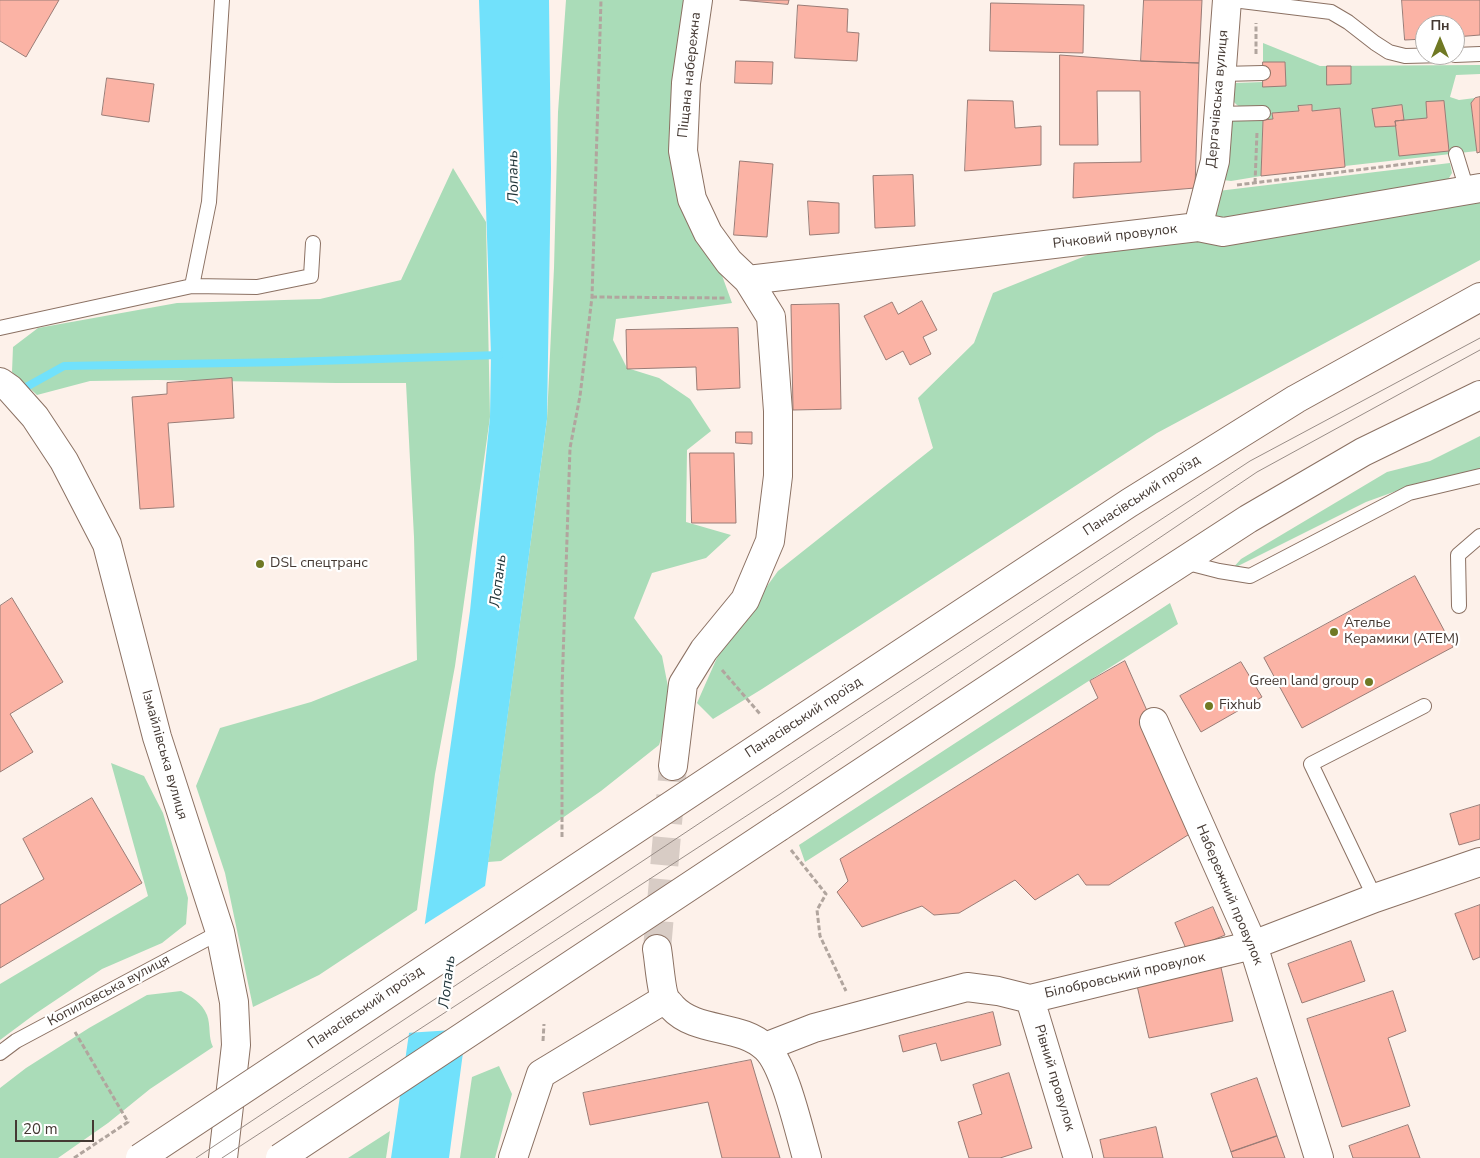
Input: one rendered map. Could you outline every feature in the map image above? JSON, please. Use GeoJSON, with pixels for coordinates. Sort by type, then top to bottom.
{"type":"FeatureCollection","features":[{"type":"Feature","properties":{"kind":"street","name":"Піщана набережна"},"geometry":{"type":"LineString","coordinates":[[673,766],[683,684],[704,650],[745,600],[770,540],[778,476],[778,411],[771,317],[748,280],[729,262],[708,232],[692,199],[683,150],[686,83],[698,0]]}},
{"type":"Feature","properties":{"kind":"street","name":"Дергачівська вулиця"},"geometry":{"type":"LineString","coordinates":[[1198,227],[1214,161],[1227,0]]}},
{"type":"Feature","properties":{"kind":"street","name":"Річковий провулок"},"geometry":{"type":"LineString","coordinates":[[748,280],[1198,227],[1223,232],[1473,189]]}},
{"type":"Feature","properties":{"kind":"street","name":"Панасівський проїзд"},"geometry":{"type":"LineString","coordinates":[[140,1158],[773,725],[1296,399],[1480,297]]}},
{"type":"Feature","properties":{"kind":"street","name":"Ізмайлівська вулиця"},"geometry":{"type":"LineString","coordinates":[[0,382],[10,389],[34,417],[64,461],[107,544],[157,738],[220,932],[234,1002],[236,1045],[223,1158]]}},
{"type":"Feature","properties":{"kind":"street"},"geometry":{"type":"LineString","coordinates":[[280,1158],[789,836],[1074,632],[1248,519],[1363,452],[1473,403]]}},
{"type":"Feature","properties":{"kind":"street","name":"Набережний провулок"},"geometry":{"type":"LineString","coordinates":[[1154,722],[1253,945],[1319,1158]]}},
{"type":"Feature","properties":{"kind":"street","name":"Білобровський провулок"},"geometry":{"type":"LineString","coordinates":[[765,1047],[814,1028],[966,987],[1030,998],[1253,945],[1375,898],[1480,862]]}},
{"type":"Feature","properties":{"kind":"street"},"geometry":{"type":"LineString","coordinates":[[657,949],[665,998],[677,1012],[692,1022],[753,1039],[765,1047],[775,1059],[781,1072],[807,1158]]}},
{"type":"Feature","properties":{"kind":"street"},"geometry":{"type":"LineString","coordinates":[[513,1158],[541,1074],[665,998]]}},
{"type":"Feature","properties":{"kind":"street","name":"Рівний провулок"},"geometry":{"type":"LineString","coordinates":[[1030,998],[1078,1158]]}},
{"type":"Feature","properties":{"kind":"lane"},"geometry":{"type":"LineString","coordinates":[[192,286],[209,202],[222,0]]}},
{"type":"Feature","properties":{"kind":"lane"},"geometry":{"type":"LineString","coordinates":[[1234,0],[1331,12],[1389,52],[1405,56],[1415,56]]}},
{"type":"Feature","properties":{"kind":"lane"},"geometry":{"type":"LineString","coordinates":[[1465,55],[1480,54]]}},
{"type":"Feature","properties":{"kind":"lane"},"geometry":{"type":"LineString","coordinates":[[1221,74],[1263,73]]}},
{"type":"Feature","properties":{"kind":"lane"},"geometry":{"type":"LineString","coordinates":[[1218,114],[1263,113]]}},
{"type":"Feature","properties":{"kind":"lane"},"geometry":{"type":"LineString","coordinates":[[1451,156],[1473,189]]}},
{"type":"Feature","properties":{"kind":"lane"},"geometry":{"type":"LineString","coordinates":[[0,328],[192,286],[257,287],[311,276],[313,243]]}},
{"type":"Feature","properties":{"kind":"lane"},"geometry":{"type":"LineString","coordinates":[[1183,562],[1250,576],[1409,493],[1480,476]]}},
{"type":"Feature","properties":{"kind":"lane"},"geometry":{"type":"LineString","coordinates":[[1459,606],[1458,554],[1480,536]]}},
{"type":"Feature","properties":{"kind":"lane"},"geometry":{"type":"LineString","coordinates":[[1375,898],[1311,764],[1424,706]]}},
{"type":"Feature","properties":{"kind":"lane","name":"Копиловська вулиця"},"geometry":{"type":"LineString","coordinates":[[0,1053],[16,1041],[220,932]]}},
{"type":"Feature","properties":{"kind":"path"},"geometry":{"type":"LineString","coordinates":[[562,837],[562,689],[570,448],[580,396],[592,297],[601,0]]}},
{"type":"Feature","properties":{"kind":"path"},"geometry":{"type":"LineString","coordinates":[[1208,188],[1451,156]]}},
{"type":"Feature","properties":{"kind":"path"},"geometry":{"type":"LineString","coordinates":[[592,297],[727,298],[748,280]]}},
{"type":"Feature","properties":{"kind":"path"},"geometry":{"type":"LineString","coordinates":[[704,650],[773,725]]}},
{"type":"Feature","properties":{"kind":"path"},"geometry":{"type":"LineString","coordinates":[[789,836],[791,850],[826,894],[817,910],[820,936],[859,1016]]}},
{"type":"Feature","properties":{"kind":"path"},"geometry":{"type":"LineString","coordinates":[[65,1015],[128,1122],[74,1158]]}},
{"type":"Feature","properties":{"kind":"green space"},"geometry":{"type":"Polygon","coordinates":[[[566,0],[699,0],[683,135],[704,226],[732,303],[616,319],[613,340],[627,368],[659,378],[690,399],[711,431],[687,450],[686,522],[731,535],[706,558],[652,573],[634,618],[662,656],[672,707],[659,745],[601,791],[501,861],[488,862],[547,419],[554,268],[558,112],[566,0]]]}},
{"type":"Feature","properties":{"kind":"green space"},"geometry":{"type":"Polygon","coordinates":[[[1263,43],[1320,66],[1480,65],[1480,74],[1456,75],[1450,97],[1459,100],[1475,98],[1471,103],[1477,151],[1345,166],[1340,109],[1312,111],[1311,105],[1298,106],[1299,111],[1272,113],[1273,119],[1263,120],[1261,176],[1231,181],[1223,180],[1229,124],[1242,108],[1231,97],[1233,87],[1236,83],[1263,82],[1285,62],[1263,62],[1263,43]]]}},
{"type":"Feature","properties":{"kind":"green space"},"geometry":{"type":"Polygon","coordinates":[[[1450,163],[1452,173],[1446,183],[1214,220],[1218,191],[1450,163]]]}},
{"type":"Feature","properties":{"kind":"green space"},"geometry":{"type":"Polygon","coordinates":[[[453,168],[486,222],[490,417],[455,666],[435,774],[417,910],[319,975],[253,1007],[225,873],[196,786],[220,728],[311,702],[417,660],[414,537],[406,383],[90,381],[37,395],[12,372],[13,347],[38,328],[177,303],[320,299],[401,280],[453,168]]]}},
{"type":"Feature","properties":{"kind":"green space"},"geometry":{"type":"Polygon","coordinates":[[[1480,200],[1480,260],[1157,433],[713,719],[697,703],[720,651],[778,571],[933,448],[918,398],[974,343],[993,293],[1120,242],[1209,242],[1312,231],[1480,200]]]}},
{"type":"Feature","properties":{"kind":"green space"},"geometry":{"type":"Polygon","coordinates":[[[1480,436],[1480,468],[1470,473],[1399,490],[1366,502],[1232,569],[1241,559],[1387,472],[1430,461],[1480,436]]]}},
{"type":"Feature","properties":{"kind":"green space"},"geometry":{"type":"Polygon","coordinates":[[[1170,603],[1178,624],[805,862],[799,845],[1170,603]]]}},
{"type":"Feature","properties":{"kind":"green space"},"geometry":{"type":"Polygon","coordinates":[[[111,763],[144,776],[163,813],[188,898],[186,924],[162,943],[102,969],[0,1040],[0,984],[148,896],[111,763]]]}},
{"type":"Feature","properties":{"kind":"green space"},"geometry":{"type":"Polygon","coordinates":[[[181,991],[196,1001],[205,1011],[213,1047],[150,1089],[108,1123],[58,1158],[0,1158],[0,1088],[26,1068],[89,1028],[147,995],[181,991]]]}},
{"type":"Feature","properties":{"kind":"green space"},"geometry":{"type":"Polygon","coordinates":[[[499,1066],[512,1094],[495,1158],[460,1158],[472,1077],[499,1066]]]}},
{"type":"Feature","properties":{"kind":"green space"},"geometry":{"type":"Polygon","coordinates":[[[390,1131],[386,1158],[348,1158],[390,1131]]]}},
{"type":"Feature","properties":{"kind":"water","name":"Лопань"},"geometry":{"type":"Polygon","coordinates":[[[479,0],[549,0],[551,169],[547,419],[449,1158],[391,1158],[470,611],[490,417],[491,355],[479,0]]]}},
{"type":"Feature","properties":{"kind":"pier"},"geometry":{"type":"Polygon","coordinates":[[[488,884],[469,1029],[406,1033],[422,926],[488,884]]]}},
{"type":"Feature","properties":{"kind":"building"},"geometry":{"type":"Polygon","coordinates":[[[0,0],[59,0],[26,57],[0,41],[0,0]]]}},
{"type":"Feature","properties":{"kind":"building"},"geometry":{"type":"Polygon","coordinates":[[[740,0],[789,0],[788,4],[740,0]]]}},
{"type":"Feature","properties":{"kind":"building"},"geometry":{"type":"Polygon","coordinates":[[[1144,0],[1202,0],[1199,63],[1141,61],[1144,0]]]}},
{"type":"Feature","properties":{"kind":"building"},"geometry":{"type":"Polygon","coordinates":[[[1402,0],[1480,0],[1480,35],[1465,36],[1465,15],[1415,15],[1415,40],[1405,40],[1402,0]]]}},
{"type":"Feature","properties":{"kind":"building"},"geometry":{"type":"Polygon","coordinates":[[[991,3],[1084,5],[1083,53],[990,51],[991,3]]]}},
{"type":"Feature","properties":{"kind":"building"},"geometry":{"type":"Polygon","coordinates":[[[798,5],[848,9],[847,32],[859,33],[857,61],[795,58],[798,5]]]}},
{"type":"Feature","properties":{"kind":"building"},"geometry":{"type":"Polygon","coordinates":[[[1060,55],[1199,63],[1195,188],[1073,198],[1074,163],[1141,162],[1140,91],[1097,91],[1098,145],[1060,145],[1060,55]]]}},
{"type":"Feature","properties":{"kind":"building"},"geometry":{"type":"Polygon","coordinates":[[[736,61],[773,62],[772,84],[735,83],[736,61]]]}},
{"type":"Feature","properties":{"kind":"building"},"geometry":{"type":"Polygon","coordinates":[[[1263,62],[1285,62],[1286,86],[1263,87],[1263,62]]]}},
{"type":"Feature","properties":{"kind":"building"},"geometry":{"type":"Polygon","coordinates":[[[1327,66],[1351,66],[1351,84],[1327,85],[1327,66]]]}},
{"type":"Feature","properties":{"kind":"building"},"geometry":{"type":"Polygon","coordinates":[[[107,78],[154,84],[149,122],[102,115],[107,78]]]}},
{"type":"Feature","properties":{"kind":"building"},"geometry":{"type":"Polygon","coordinates":[[[1480,97],[1480,152],[1477,153],[1471,103],[1475,98],[1480,97]]]}},
{"type":"Feature","properties":{"kind":"building"},"geometry":{"type":"Polygon","coordinates":[[[968,100],[1013,101],[1015,128],[1041,126],[1041,165],[965,171],[968,100]]]}},
{"type":"Feature","properties":{"kind":"building"},"geometry":{"type":"Polygon","coordinates":[[[1444,101],[1449,151],[1399,156],[1395,121],[1427,118],[1426,102],[1444,101]]]}},
{"type":"Feature","properties":{"kind":"building"},"geometry":{"type":"Polygon","coordinates":[[[1312,105],[1312,111],[1340,108],[1345,167],[1261,176],[1263,120],[1273,119],[1272,113],[1299,111],[1298,106],[1312,105]]]}},
{"type":"Feature","properties":{"kind":"building"},"geometry":{"type":"Polygon","coordinates":[[[1402,105],[1404,120],[1395,121],[1396,126],[1375,127],[1372,109],[1402,105]]]}},
{"type":"Feature","properties":{"kind":"building"},"geometry":{"type":"Polygon","coordinates":[[[740,161],[773,164],[767,237],[734,235],[740,161]]]}},
{"type":"Feature","properties":{"kind":"building"},"geometry":{"type":"Polygon","coordinates":[[[913,175],[915,226],[875,228],[873,176],[913,175]]]}},
{"type":"Feature","properties":{"kind":"building"},"geometry":{"type":"Polygon","coordinates":[[[808,201],[839,203],[839,233],[810,235],[808,201]]]}},
{"type":"Feature","properties":{"kind":"building"},"geometry":{"type":"Polygon","coordinates":[[[922,301],[937,330],[923,337],[931,354],[910,365],[903,351],[886,360],[864,316],[892,302],[898,314],[922,301]]]}},
{"type":"Feature","properties":{"kind":"building"},"geometry":{"type":"Polygon","coordinates":[[[839,304],[841,409],[793,410],[791,305],[839,304]]]}},
{"type":"Feature","properties":{"kind":"building"},"geometry":{"type":"Polygon","coordinates":[[[738,328],[740,388],[697,390],[696,367],[627,369],[626,330],[738,328]]]}},
{"type":"Feature","properties":{"kind":"building"},"geometry":{"type":"Polygon","coordinates":[[[232,378],[234,418],[168,423],[174,507],[140,509],[132,397],[167,394],[167,383],[232,378]]]}},
{"type":"Feature","properties":{"kind":"building"},"geometry":{"type":"Polygon","coordinates":[[[736,432],[752,432],[752,444],[736,443],[736,432]]]}},
{"type":"Feature","properties":{"kind":"building"},"geometry":{"type":"Polygon","coordinates":[[[690,453],[734,453],[736,523],[692,523],[690,453]]]}},
{"type":"Feature","properties":{"kind":"building"},"geometry":{"type":"Polygon","coordinates":[[[1415,576],[1453,647],[1302,728],[1264,658],[1415,576]]]}},
{"type":"Feature","properties":{"kind":"building"},"geometry":{"type":"Polygon","coordinates":[[[12,598],[63,682],[10,714],[33,752],[0,772],[0,606],[12,598]]]}},
{"type":"Feature","properties":{"kind":"building"},"geometry":{"type":"Polygon","coordinates":[[[1125,661],[1199,828],[1109,885],[1086,885],[1078,874],[1035,900],[1015,880],[959,913],[934,915],[922,906],[862,927],[837,892],[848,881],[840,859],[1098,698],[1090,681],[1125,661]]]}},
{"type":"Feature","properties":{"kind":"building"},"geometry":{"type":"Polygon","coordinates":[[[1241,662],[1262,697],[1201,732],[1180,696],[1241,662]]]}},
{"type":"Feature","properties":{"kind":"building"},"geometry":{"type":"Polygon","coordinates":[[[92,798],[142,883],[0,968],[0,905],[44,879],[23,839],[92,798]]]}},
{"type":"Feature","properties":{"kind":"building"},"geometry":{"type":"Polygon","coordinates":[[[1480,805],[1480,839],[1459,845],[1450,814],[1480,805]]]}},
{"type":"Feature","properties":{"kind":"building"},"geometry":{"type":"Polygon","coordinates":[[[1480,905],[1480,957],[1473,960],[1455,914],[1480,905]]]}},
{"type":"Feature","properties":{"kind":"building"},"geometry":{"type":"Polygon","coordinates":[[[1213,907],[1225,935],[1187,951],[1175,923],[1213,907]]]}},
{"type":"Feature","properties":{"kind":"building"},"geometry":{"type":"Polygon","coordinates":[[[1351,941],[1365,981],[1302,1003],[1288,964],[1351,941]]]}},
{"type":"Feature","properties":{"kind":"building"},"geometry":{"type":"Polygon","coordinates":[[[1220,963],[1233,1021],[1149,1038],[1136,981],[1220,963]]]}},
{"type":"Feature","properties":{"kind":"building"},"geometry":{"type":"Polygon","coordinates":[[[1393,991],[1406,1031],[1388,1038],[1410,1106],[1342,1127],[1307,1019],[1393,991]]]}},
{"type":"Feature","properties":{"kind":"building"},"geometry":{"type":"Polygon","coordinates":[[[993,1012],[1001,1045],[941,1061],[936,1043],[903,1052],[899,1036],[993,1012]]]}},
{"type":"Feature","properties":{"kind":"building"},"geometry":{"type":"Polygon","coordinates":[[[751,1060],[780,1158],[722,1158],[708,1102],[590,1125],[583,1093],[751,1060]]]}},
{"type":"Feature","properties":{"kind":"building"},"geometry":{"type":"Polygon","coordinates":[[[1009,1073],[1032,1148],[1000,1158],[969,1158],[958,1122],[982,1114],[973,1085],[1009,1073]]]}},
{"type":"Feature","properties":{"kind":"building"},"geometry":{"type":"Polygon","coordinates":[[[1257,1078],[1277,1136],[1231,1152],[1211,1094],[1257,1078]]]}},
{"type":"Feature","properties":{"kind":"building"},"geometry":{"type":"Polygon","coordinates":[[[1408,1125],[1420,1158],[1353,1158],[1349,1146],[1408,1125]]]}},
{"type":"Feature","properties":{"kind":"building"},"geometry":{"type":"Polygon","coordinates":[[[1156,1127],[1163,1158],[1104,1158],[1100,1140],[1156,1127]]]}},
{"type":"Feature","properties":{"kind":"building"},"geometry":{"type":"Polygon","coordinates":[[[1277,1136],[1285,1158],[1233,1158],[1231,1152],[1277,1136]]]}},
{"type":"Feature","properties":{"kind":"waterway"},"geometry":{"type":"LineString","coordinates":[[19,391],[64,366],[288,362],[499,355]]}},
{"type":"Feature","properties":{"kind":"tunnel"},"geometry":{"type":"LineString","coordinates":[[657,949],[673,766]]}},
{"type":"Feature","properties":{"kind":"tram line"},"geometry":{"type":"LineString","coordinates":[[196,1158],[781,769],[1250,461],[1480,338]]}},
{"type":"Feature","properties":{"kind":"tram line"},"geometry":{"type":"LineString","coordinates":[[222,1158],[780,794],[1257,472],[1480,350]]}},
{"type":"Feature","properties":{"kind":"place","name":"DSL спецтранс"},"geometry":{"type":"Point","coordinates":[260,564]}},
{"type":"Feature","properties":{"kind":"place","name":"Ателье Керамики (АТЕМ)"},"geometry":{"type":"Point","coordinates":[1334,632]}},
{"type":"Feature","properties":{"kind":"place","name":"Green land group"},"geometry":{"type":"Point","coordinates":[1369,682]}},
{"type":"Feature","properties":{"kind":"place","name":"Fixhub"},"geometry":{"type":"Point","coordinates":[1209,706]}}]}
